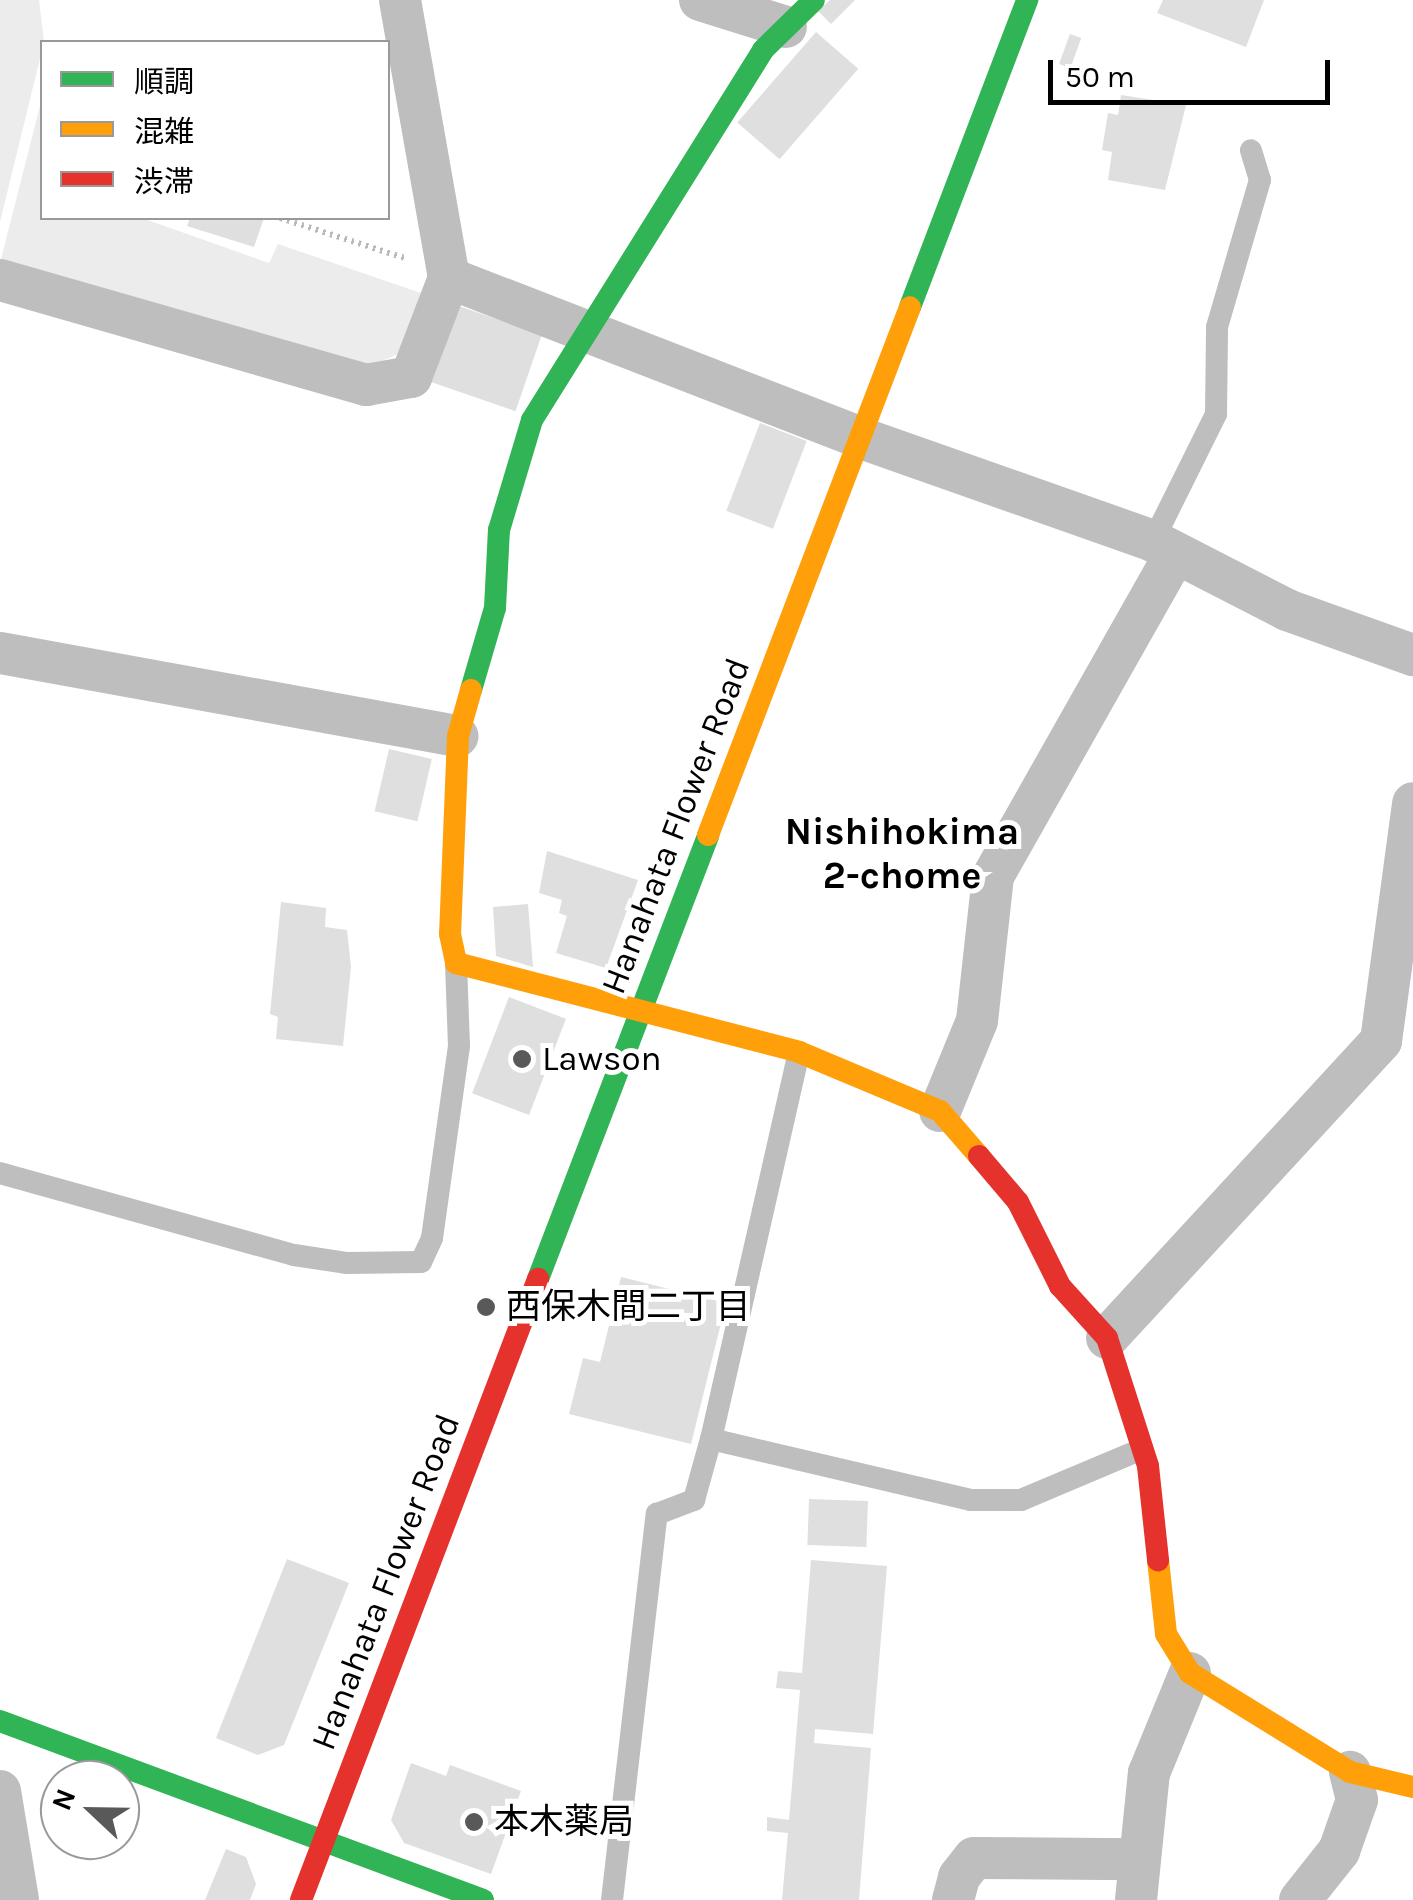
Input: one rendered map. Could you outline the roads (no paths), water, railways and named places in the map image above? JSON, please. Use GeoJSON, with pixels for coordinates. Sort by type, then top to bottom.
{"type":"FeatureCollection","features":[{"type":"Feature","properties":{"kind":"street"},"geometry":{"type":"LineString","coordinates":[[0,280],[366,385],[411,377],[448,275],[400,0]]}},
{"type":"Feature","properties":{"kind":"street"},"geometry":{"type":"LineString","coordinates":[[700,0],[800,13]]}},
{"type":"Feature","properties":{"kind":"street","name":"Hanahata Flower Road"},"geometry":{"type":"LineString","coordinates":[[301,1900],[1027,0]]}},
{"type":"Feature","properties":{"kind":"street"},"geometry":{"type":"LineString","coordinates":[[800,13],[763,50],[532,420],[499,530],[495,608],[458,736],[450,898],[456,963],[800,1052],[940,1110],[1018,1202],[1060,1286],[1107,1338],[1142,1448],[1166,1634],[1190,1673],[1350,1772],[1413,1786]]}},
{"type":"Feature","properties":{"kind":"street"},"geometry":{"type":"LineString","coordinates":[[448,275],[861,438],[1163,549],[1287,610],[1413,655]]}},
{"type":"Feature","properties":{"kind":"street"},"geometry":{"type":"LineString","coordinates":[[940,1110],[977,1021],[993,876],[1163,549]]}},
{"type":"Feature","properties":{"kind":"street"},"geometry":{"type":"LineString","coordinates":[[0,653],[458,736]]}},
{"type":"Feature","properties":{"kind":"street"},"geometry":{"type":"LineString","coordinates":[[1107,1338],[1381,1041],[1413,803]]}},
{"type":"Feature","properties":{"kind":"street"},"geometry":{"type":"LineString","coordinates":[[953,1900],[959,1877],[974,1858],[1136,1880],[1148,1773],[1190,1673]]}},
{"type":"Feature","properties":{"kind":"street"},"geometry":{"type":"LineString","coordinates":[[0,1721],[483,1900]]}},
{"type":"Feature","properties":{"kind":"street"},"geometry":{"type":"LineString","coordinates":[[1300,1900],[1339,1850],[1357,1800],[1350,1772]]}},
{"type":"Feature","properties":{"kind":"street"},"geometry":{"type":"LineString","coordinates":[[0,1791],[18,1900]]}},
{"type":"Feature","properties":{"kind":"lane"},"geometry":{"type":"LineString","coordinates":[[1163,549],[1216,414],[1217,327],[1260,180],[1251,150]]}},
{"type":"Feature","properties":{"kind":"lane"},"geometry":{"type":"LineString","coordinates":[[0,1173],[294,1256],[347,1263],[422,1262],[432,1238],[459,1046],[456,963]]}},
{"type":"Feature","properties":{"kind":"lane"},"geometry":{"type":"LineString","coordinates":[[612,1900],[657,1514],[694,1500],[800,1052]]}},
{"type":"Feature","properties":{"kind":"lane"},"geometry":{"type":"LineString","coordinates":[[711,1439],[970,1500],[1021,1500],[1142,1448]]}},
{"type":"Feature","properties":{"kind":"place","name":"Lawson"},"geometry":{"type":"Point","coordinates":[522,1059]}},
{"type":"Feature","properties":{"kind":"place","name":"西保木間二丁目"},"geometry":{"type":"Point","coordinates":[486,1307]}},
{"type":"Feature","properties":{"kind":"place","name":"本木薬局"},"geometry":{"type":"Point","coordinates":[474,1822]}},
{"type":"Feature","properties":{"kind":"district","name":"Nishihokima 2-chome"},"geometry":{"type":"Point","coordinates":[902,854]}}]}
